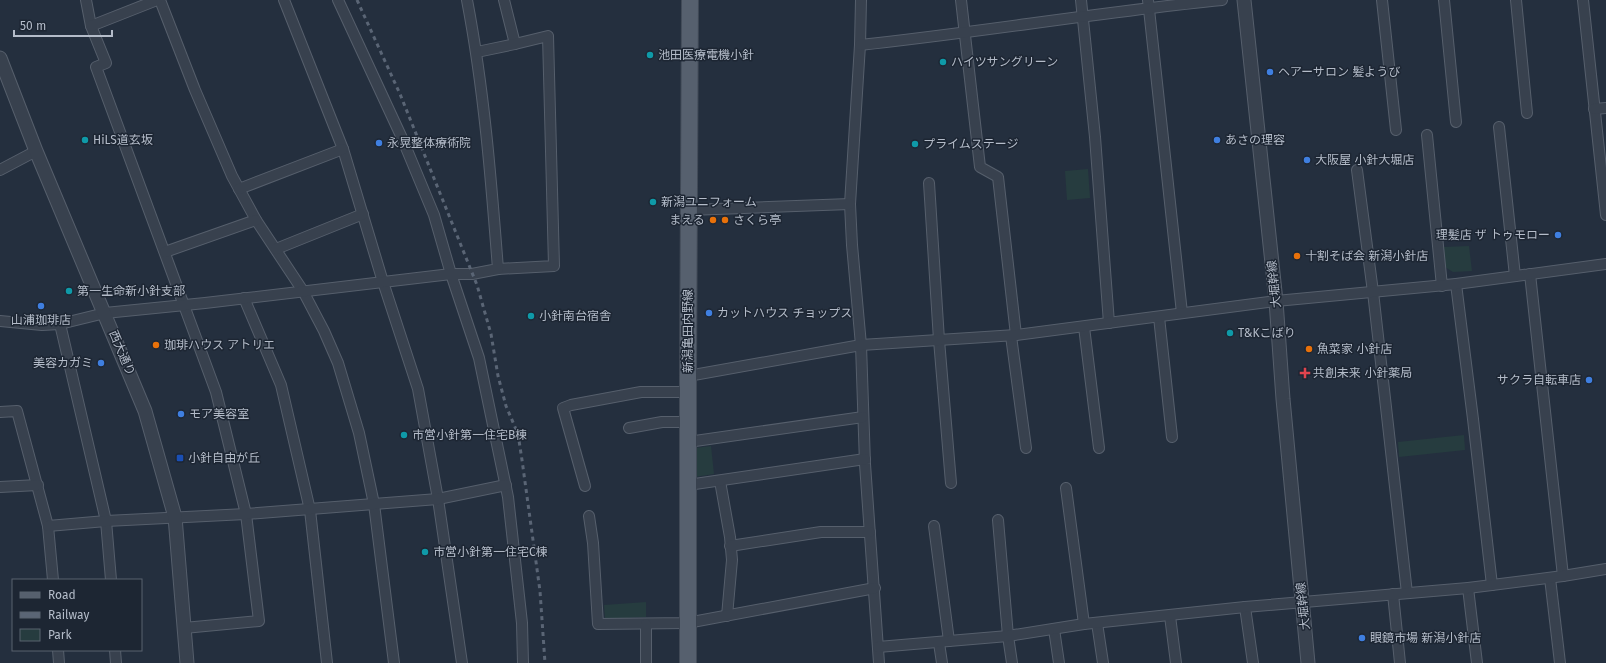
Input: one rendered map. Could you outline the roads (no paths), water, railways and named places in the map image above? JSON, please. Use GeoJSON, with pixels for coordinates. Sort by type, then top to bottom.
{"type":"FeatureCollection","features":[{"type":"Feature","properties":{"kind":"main road","name":"新潟亀田内野線"},"geometry":{"type":"LineString","coordinates":[[688,663],[690,0]]}},
{"type":"Feature","properties":{"kind":"street"},"geometry":{"type":"LineString","coordinates":[[86,0],[91,26],[106,63],[96,67],[216,392],[246,514],[259,621],[184,628]]}},
{"type":"Feature","properties":{"kind":"street"},"geometry":{"type":"LineString","coordinates":[[91,26],[157,0]]}},
{"type":"Feature","properties":{"kind":"street"},"geometry":{"type":"LineString","coordinates":[[160,0],[198,97],[232,176],[256,220],[303,291],[324,331],[338,363],[359,433],[374,504],[394,663]]}},
{"type":"Feature","properties":{"kind":"street"},"geometry":{"type":"LineString","coordinates":[[284,0],[342,149],[418,389],[438,499],[462,663]]}},
{"type":"Feature","properties":{"kind":"street"},"geometry":{"type":"LineString","coordinates":[[338,0],[402,138],[434,215],[451,274],[479,358],[506,485],[522,623],[523,663]]}},
{"type":"Feature","properties":{"kind":"street"},"geometry":{"type":"LineString","coordinates":[[467,0],[477,52],[487,132],[498,268]]}},
{"type":"Feature","properties":{"kind":"street"},"geometry":{"type":"LineString","coordinates":[[504,0],[516,44]]}},
{"type":"Feature","properties":{"kind":"street"},"geometry":{"type":"LineString","coordinates":[[861,0],[860,45],[850,204],[861,345],[865,459],[879,663]]}},
{"type":"Feature","properties":{"kind":"street"},"geometry":{"type":"LineString","coordinates":[[961,0],[980,167],[998,178],[1013,336],[1026,448]]}},
{"type":"Feature","properties":{"kind":"street"},"geometry":{"type":"LineString","coordinates":[[1081,0],[1095,137],[1109,323]]}},
{"type":"Feature","properties":{"kind":"street"},"geometry":{"type":"LineString","coordinates":[[860,45],[965,33],[1082,17],[1148,4],[1222,0]]}},
{"type":"Feature","properties":{"kind":"street","name":"大堀幹線"},"geometry":{"type":"LineString","coordinates":[[1244,0],[1276,301],[1283,399],[1308,663]]}},
{"type":"Feature","properties":{"kind":"street"},"geometry":{"type":"LineString","coordinates":[[1382,0],[1396,130]]}},
{"type":"Feature","properties":{"kind":"street"},"geometry":{"type":"LineString","coordinates":[[1444,0],[1456,122]]}},
{"type":"Feature","properties":{"kind":"street"},"geometry":{"type":"LineString","coordinates":[[1516,0],[1527,113]]}},
{"type":"Feature","properties":{"kind":"street"},"geometry":{"type":"LineString","coordinates":[[1583,0],[1594,109],[1603,164],[1606,215]]}},
{"type":"Feature","properties":{"kind":"street"},"geometry":{"type":"LineString","coordinates":[[1148,4],[1182,313]]}},
{"type":"Feature","properties":{"kind":"street"},"geometry":{"type":"LineString","coordinates":[[0,321],[42,325],[60,324],[105,313],[451,274],[472,274],[498,268],[554,266],[548,36],[477,52]]}},
{"type":"Feature","properties":{"kind":"street","name":"西大通り"},"geometry":{"type":"LineString","coordinates":[[0,58],[36,151],[145,411],[175,517],[187,663]]}},
{"type":"Feature","properties":{"kind":"street"},"geometry":{"type":"LineString","coordinates":[[1594,109],[1606,108]]}},
{"type":"Feature","properties":{"kind":"street"},"geometry":{"type":"LineString","coordinates":[[1499,127],[1515,276]]}},
{"type":"Feature","properties":{"kind":"street"},"geometry":{"type":"LineString","coordinates":[[1427,134],[1442,286]]}},
{"type":"Feature","properties":{"kind":"street"},"geometry":{"type":"LineString","coordinates":[[239,189],[342,149]]}},
{"type":"Feature","properties":{"kind":"street"},"geometry":{"type":"LineString","coordinates":[[0,170],[36,151]]}},
{"type":"Feature","properties":{"kind":"street"},"geometry":{"type":"LineString","coordinates":[[1357,170],[1407,593]]}},
{"type":"Feature","properties":{"kind":"street"},"geometry":{"type":"LineString","coordinates":[[929,183],[939,340],[951,483]]}},
{"type":"Feature","properties":{"kind":"street"},"geometry":{"type":"LineString","coordinates":[[689,210],[850,204]]}},
{"type":"Feature","properties":{"kind":"street"},"geometry":{"type":"LineString","coordinates":[[276,249],[363,214]]}},
{"type":"Feature","properties":{"kind":"street"},"geometry":{"type":"LineString","coordinates":[[165,252],[256,220]]}},
{"type":"Feature","properties":{"kind":"street"},"geometry":{"type":"LineString","coordinates":[[585,486],[563,408],[571,404],[688,384],[861,345],[1013,336],[1276,301],[1442,286],[1606,264]]}},
{"type":"Feature","properties":{"kind":"street"},"geometry":{"type":"LineString","coordinates":[[1530,274],[1563,576]]}},
{"type":"Feature","properties":{"kind":"street"},"geometry":{"type":"LineString","coordinates":[[1456,284],[1492,585]]}},
{"type":"Feature","properties":{"kind":"street"},"geometry":{"type":"LineString","coordinates":[[244,298],[281,384],[310,510],[327,663]]}},
{"type":"Feature","properties":{"kind":"street"},"geometry":{"type":"LineString","coordinates":[[1159,316],[1172,437]]}},
{"type":"Feature","properties":{"kind":"street"},"geometry":{"type":"LineString","coordinates":[[60,324],[106,521],[110,579]]}},
{"type":"Feature","properties":{"kind":"street"},"geometry":{"type":"LineString","coordinates":[[1084,327],[1099,448]]}},
{"type":"Feature","properties":{"kind":"street"},"geometry":{"type":"LineString","coordinates":[[0,412],[17,411],[48,526],[53,579]]}},
{"type":"Feature","properties":{"kind":"street"},"geometry":{"type":"LineString","coordinates":[[688,442],[863,416]]}},
{"type":"Feature","properties":{"kind":"street"},"geometry":{"type":"LineString","coordinates":[[629,428],[662,422],[688,422]]}},
{"type":"Feature","properties":{"kind":"street"},"geometry":{"type":"LineString","coordinates":[[688,486],[865,459]]}},
{"type":"Feature","properties":{"kind":"street"},"geometry":{"type":"LineString","coordinates":[[720,481],[732,560],[727,616]]}},
{"type":"Feature","properties":{"kind":"street"},"geometry":{"type":"LineString","coordinates":[[0,487],[38,485]]}},
{"type":"Feature","properties":{"kind":"street"},"geometry":{"type":"LineString","coordinates":[[48,526],[106,521],[310,510],[438,499],[506,485]]}},
{"type":"Feature","properties":{"kind":"street"},"geometry":{"type":"LineString","coordinates":[[1066,488],[1084,624]]}},
{"type":"Feature","properties":{"kind":"street"},"geometry":{"type":"LineString","coordinates":[[589,516],[593,543],[598,624],[646,624],[664,622],[687,623],[875,588]]}},
{"type":"Feature","properties":{"kind":"street"},"geometry":{"type":"LineString","coordinates":[[998,520],[1008,636],[1012,663]]}},
{"type":"Feature","properties":{"kind":"street"},"geometry":{"type":"LineString","coordinates":[[934,526],[944,642],[942,663]]}},
{"type":"Feature","properties":{"kind":"street"},"geometry":{"type":"LineString","coordinates":[[730,546],[820,532],[870,532]]}},
{"type":"Feature","properties":{"kind":"street"},"geometry":{"type":"LineString","coordinates":[[878,648],[1008,636],[1084,624],[1245,607],[1468,588],[1550,578],[1606,569]]}},
{"type":"Feature","properties":{"kind":"street"},"geometry":{"type":"LineString","coordinates":[[1550,578],[1560,663]]}},
{"type":"Feature","properties":{"kind":"street"},"geometry":{"type":"LineString","coordinates":[[1468,588],[1477,663]]}},
{"type":"Feature","properties":{"kind":"street"},"geometry":{"type":"LineString","coordinates":[[1392,594],[1400,663]]}},
{"type":"Feature","properties":{"kind":"street"},"geometry":{"type":"LineString","coordinates":[[1245,607],[1253,663]]}},
{"type":"Feature","properties":{"kind":"street"},"geometry":{"type":"LineString","coordinates":[[1170,616],[1176,663]]}},
{"type":"Feature","properties":{"kind":"street"},"geometry":{"type":"LineString","coordinates":[[1097,623],[1103,663]]}},
{"type":"Feature","properties":{"kind":"street"},"geometry":{"type":"LineString","coordinates":[[646,624],[646,663]]}},
{"type":"Feature","properties":{"kind":"street"},"geometry":{"type":"LineString","coordinates":[[1054,629],[1059,663]]}},
{"type":"Feature","properties":{"kind":"street"},"geometry":{"type":"LineString","coordinates":[[58,651],[59,663]]}},
{"type":"Feature","properties":{"kind":"street"},"geometry":{"type":"LineString","coordinates":[[115,651],[116,663]]}},
{"type":"Feature","properties":{"kind":"railway"},"geometry":{"type":"LineString","coordinates":[[357,0],[400,94],[477,285],[491,334],[498,376],[506,406],[518,434],[540,591],[545,663]]}},
{"type":"Feature","properties":{"kind":"place","name":"池田医療電機小針"},"geometry":{"type":"Point","coordinates":[650,55]}},
{"type":"Feature","properties":{"kind":"place","name":"ハイツサングリーン"},"geometry":{"type":"Point","coordinates":[943,62]}},
{"type":"Feature","properties":{"kind":"place","name":"ヘアーサロン 髪ようび"},"geometry":{"type":"Point","coordinates":[1270,72]}},
{"type":"Feature","properties":{"kind":"place","name":"HiLS道玄坂"},"geometry":{"type":"Point","coordinates":[85,140]}},
{"type":"Feature","properties":{"kind":"place","name":"あさの理容"},"geometry":{"type":"Point","coordinates":[1217,140]}},
{"type":"Feature","properties":{"kind":"place","name":"永晃整体療術院"},"geometry":{"type":"Point","coordinates":[379,143]}},
{"type":"Feature","properties":{"kind":"place","name":"プライムステージ"},"geometry":{"type":"Point","coordinates":[915,144]}},
{"type":"Feature","properties":{"kind":"place","name":"大阪屋 小針大堀店"},"geometry":{"type":"Point","coordinates":[1307,160]}},
{"type":"Feature","properties":{"kind":"place","name":"新潟ユニフォーム"},"geometry":{"type":"Point","coordinates":[653,202]}},
{"type":"Feature","properties":{"kind":"place","name":"まえる"},"geometry":{"type":"Point","coordinates":[713,220]}},
{"type":"Feature","properties":{"kind":"place","name":"さくら亭"},"geometry":{"type":"Point","coordinates":[725,220]}},
{"type":"Feature","properties":{"kind":"place","name":"理髪店 ザ トゥモロー"},"geometry":{"type":"Point","coordinates":[1558,235]}},
{"type":"Feature","properties":{"kind":"place","name":"十割そば会 新潟小針店"},"geometry":{"type":"Point","coordinates":[1297,256]}},
{"type":"Feature","properties":{"kind":"place","name":"第一生命新小針支部"},"geometry":{"type":"Point","coordinates":[69,291]}},
{"type":"Feature","properties":{"kind":"place","name":"山浦珈琲店"},"geometry":{"type":"Point","coordinates":[41,306]}},
{"type":"Feature","properties":{"kind":"place","name":"カットハウス チョップス"},"geometry":{"type":"Point","coordinates":[709,313]}},
{"type":"Feature","properties":{"kind":"place","name":"小針南台宿舎"},"geometry":{"type":"Point","coordinates":[531,316]}},
{"type":"Feature","properties":{"kind":"place","name":"T&Kこばり"},"geometry":{"type":"Point","coordinates":[1230,333]}},
{"type":"Feature","properties":{"kind":"place","name":"珈琲ハウス アトリエ"},"geometry":{"type":"Point","coordinates":[156,345]}},
{"type":"Feature","properties":{"kind":"place","name":"魚菜家 小針店"},"geometry":{"type":"Point","coordinates":[1309,349]}},
{"type":"Feature","properties":{"kind":"place","name":"美容カガミ"},"geometry":{"type":"Point","coordinates":[101,363]}},
{"type":"Feature","properties":{"kind":"place","name":"共創未来 小針薬局"},"geometry":{"type":"Point","coordinates":[1305,373]}},
{"type":"Feature","properties":{"kind":"place","name":"サクラ自転車店"},"geometry":{"type":"Point","coordinates":[1589,380]}},
{"type":"Feature","properties":{"kind":"place","name":"モア美容室"},"geometry":{"type":"Point","coordinates":[181,414]}},
{"type":"Feature","properties":{"kind":"place","name":"市営小針第一住宅B棟"},"geometry":{"type":"Point","coordinates":[404,435]}},
{"type":"Feature","properties":{"kind":"place","name":"小針自由が丘"},"geometry":{"type":"Point","coordinates":[180,458]}},
{"type":"Feature","properties":{"kind":"place","name":"市営小針第一住宅C棟"},"geometry":{"type":"Point","coordinates":[425,552]}},
{"type":"Feature","properties":{"kind":"place","name":"眼鏡市場 新潟小針店"},"geometry":{"type":"Point","coordinates":[1362,638]}}]}
